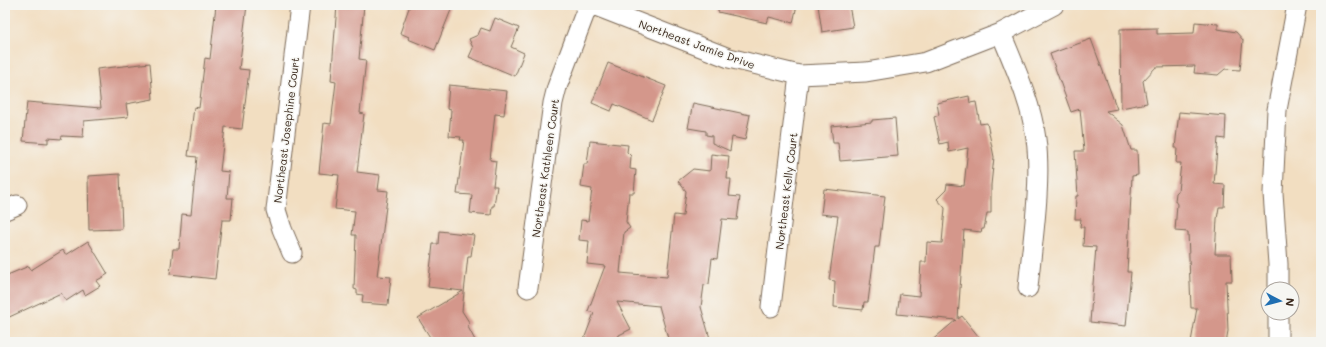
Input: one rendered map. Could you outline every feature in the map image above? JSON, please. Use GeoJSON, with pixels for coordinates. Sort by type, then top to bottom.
{"type":"FeatureCollection","features":[{"type":"Feature","properties":{"kind":"street","name":"Northeast Josephine Court"},"geometry":{"type":"LineString","coordinates":[[292,253],[276,210],[300,5]]}},
{"type":"Feature","properties":{"kind":"street","name":"Northeast Kathleen Court"},"geometry":{"type":"LineString","coordinates":[[528,288],[553,103],[557,87],[588,5]]}},
{"type":"Feature","properties":{"kind":"street","name":"Northeast Jamie Drive"},"geometry":{"type":"LineString","coordinates":[[593,5],[729,58],[799,75],[866,72],[926,62],[1001,33],[1054,5]]}},
{"type":"Feature","properties":{"kind":"street"},"geometry":{"type":"LineString","coordinates":[[1278,281],[1273,192],[1277,110],[1297,5]]}},
{"type":"Feature","properties":{"kind":"street"},"geometry":{"type":"LineString","coordinates":[[1001,33],[1027,99],[1036,140],[1037,185],[1028,288]]}},
{"type":"Feature","properties":{"kind":"street","name":"Northeast Kelly Court"},"geometry":{"type":"LineString","coordinates":[[771,307],[799,75]]}},
{"type":"Feature","properties":{"kind":"street"},"geometry":{"type":"LineString","coordinates":[[1278,321],[1278,342]]}},
{"type":"Feature","properties":{"kind":"building"},"geometry":{"type":"Polygon","coordinates":[[[216,5],[247,5],[239,69],[249,70],[242,129],[225,127],[220,171],[229,172],[227,198],[233,198],[231,220],[222,220],[215,279],[170,274],[173,249],[179,249],[182,214],[191,215],[197,157],[188,156],[194,107],[199,108],[205,58],[210,59],[216,5]]]}},
{"type":"Feature","properties":{"kind":"building"},"geometry":{"type":"Polygon","coordinates":[[[337,5],[364,5],[359,59],[366,60],[360,113],[364,114],[357,172],[380,175],[378,190],[388,191],[377,276],[391,277],[388,305],[362,303],[363,295],[357,294],[357,290],[354,289],[356,235],[352,235],[355,211],[335,209],[339,175],[319,173],[324,123],[331,124],[336,82],[331,81],[337,5]]]}},
{"type":"Feature","properties":{"kind":"building"},"geometry":{"type":"Polygon","coordinates":[[[410,5],[453,5],[435,50],[408,39],[409,37],[400,33],[410,5]]]}},
{"type":"Feature","properties":{"kind":"building"},"geometry":{"type":"Polygon","coordinates":[[[719,5],[797,5],[793,23],[769,17],[767,23],[718,12],[719,5]]]}},
{"type":"Feature","properties":{"kind":"building"},"geometry":{"type":"Polygon","coordinates":[[[818,5],[849,5],[853,27],[822,32],[818,5]]]}},
{"type":"Feature","properties":{"kind":"building"},"geometry":{"type":"Polygon","coordinates":[[[495,18],[519,28],[511,47],[524,53],[515,76],[469,57],[473,48],[469,39],[478,35],[481,28],[490,31],[495,18]]]}},
{"type":"Feature","properties":{"kind":"building"},"geometry":{"type":"Polygon","coordinates":[[[1195,22],[1218,24],[1218,29],[1236,32],[1243,40],[1240,70],[1225,69],[1218,75],[1194,73],[1195,66],[1156,67],[1143,81],[1147,103],[1121,108],[1120,29],[1157,28],[1157,34],[1194,33],[1195,22]]]}},
{"type":"Feature","properties":{"kind":"building"},"geometry":{"type":"Polygon","coordinates":[[[1091,39],[1117,109],[1106,111],[1123,125],[1131,150],[1137,150],[1138,175],[1132,176],[1127,272],[1131,272],[1126,326],[1090,322],[1096,247],[1083,246],[1084,227],[1080,227],[1081,219],[1075,219],[1076,196],[1078,196],[1075,151],[1084,151],[1080,109],[1071,112],[1050,54],[1091,39]]]}},
{"type":"Feature","properties":{"kind":"building"},"geometry":{"type":"Polygon","coordinates":[[[150,63],[153,99],[126,104],[128,117],[84,121],[83,137],[62,136],[61,139],[48,138],[48,143],[23,141],[27,102],[101,108],[97,69],[150,63]]]}},
{"type":"Feature","properties":{"kind":"building"},"geometry":{"type":"Polygon","coordinates":[[[608,63],[666,86],[652,120],[614,104],[611,111],[592,103],[608,63]]]}},
{"type":"Feature","properties":{"kind":"building"},"geometry":{"type":"Polygon","coordinates":[[[449,85],[507,91],[504,115],[495,114],[490,160],[496,161],[493,186],[497,186],[491,215],[470,213],[472,195],[457,194],[464,140],[460,140],[461,137],[449,136],[451,110],[447,109],[449,85]]]}},
{"type":"Feature","properties":{"kind":"building"},"geometry":{"type":"Polygon","coordinates":[[[969,96],[970,103],[976,102],[980,124],[987,123],[994,157],[991,185],[991,213],[987,213],[984,229],[982,229],[981,232],[964,230],[958,319],[962,316],[983,342],[930,342],[956,320],[897,314],[900,294],[919,296],[921,262],[926,262],[927,242],[942,243],[945,208],[937,199],[946,190],[947,184],[964,186],[968,148],[949,152],[948,142],[940,144],[934,117],[939,115],[937,103],[969,96]]]}},
{"type":"Feature","properties":{"kind":"building"},"geometry":{"type":"Polygon","coordinates":[[[693,103],[750,115],[745,140],[732,137],[730,151],[712,143],[712,136],[706,135],[706,131],[688,128],[693,103]]]}},
{"type":"Feature","properties":{"kind":"building"},"geometry":{"type":"Polygon","coordinates":[[[1179,112],[1226,116],[1225,139],[1218,138],[1214,184],[1225,185],[1224,207],[1219,207],[1217,219],[1215,254],[1231,254],[1232,281],[1226,281],[1228,331],[1226,342],[1191,342],[1197,308],[1191,308],[1188,232],[1175,231],[1177,204],[1175,201],[1176,193],[1178,191],[1181,163],[1176,163],[1177,148],[1175,148],[1179,112]]]}},
{"type":"Feature","properties":{"kind":"building"},"geometry":{"type":"Polygon","coordinates":[[[895,118],[898,156],[840,161],[838,143],[833,143],[831,126],[895,118]]]}},
{"type":"Feature","properties":{"kind":"building"},"geometry":{"type":"Polygon","coordinates":[[[590,141],[628,145],[627,152],[631,156],[630,169],[636,170],[634,193],[629,193],[626,222],[630,228],[624,232],[620,273],[667,277],[674,215],[683,216],[686,191],[678,181],[693,169],[710,171],[711,154],[729,156],[727,179],[731,179],[729,196],[740,197],[737,220],[722,219],[717,259],[712,258],[709,284],[704,285],[701,307],[711,342],[669,342],[659,306],[617,302],[631,329],[619,335],[617,342],[583,342],[594,313],[588,311],[605,266],[587,264],[589,241],[579,240],[581,220],[588,221],[592,189],[581,187],[584,164],[587,164],[590,141]]]}},
{"type":"Feature","properties":{"kind":"building"},"geometry":{"type":"Polygon","coordinates":[[[120,174],[122,229],[89,230],[88,176],[120,174]]]}},
{"type":"Feature","properties":{"kind":"building"},"geometry":{"type":"Polygon","coordinates":[[[824,189],[885,196],[879,247],[875,247],[868,302],[864,302],[863,310],[834,307],[835,281],[829,280],[838,216],[821,214],[824,189]]]}},
{"type":"Feature","properties":{"kind":"building"},"geometry":{"type":"Polygon","coordinates":[[[439,231],[474,235],[471,256],[468,256],[462,311],[469,322],[468,327],[476,342],[433,342],[418,318],[463,291],[428,287],[433,244],[438,244],[439,231]]]}},
{"type":"Feature","properties":{"kind":"building"},"geometry":{"type":"Polygon","coordinates":[[[88,241],[108,274],[96,281],[100,286],[85,295],[83,290],[66,301],[61,293],[5,319],[5,276],[29,266],[31,270],[63,250],[66,255],[88,241]]]}}]}
